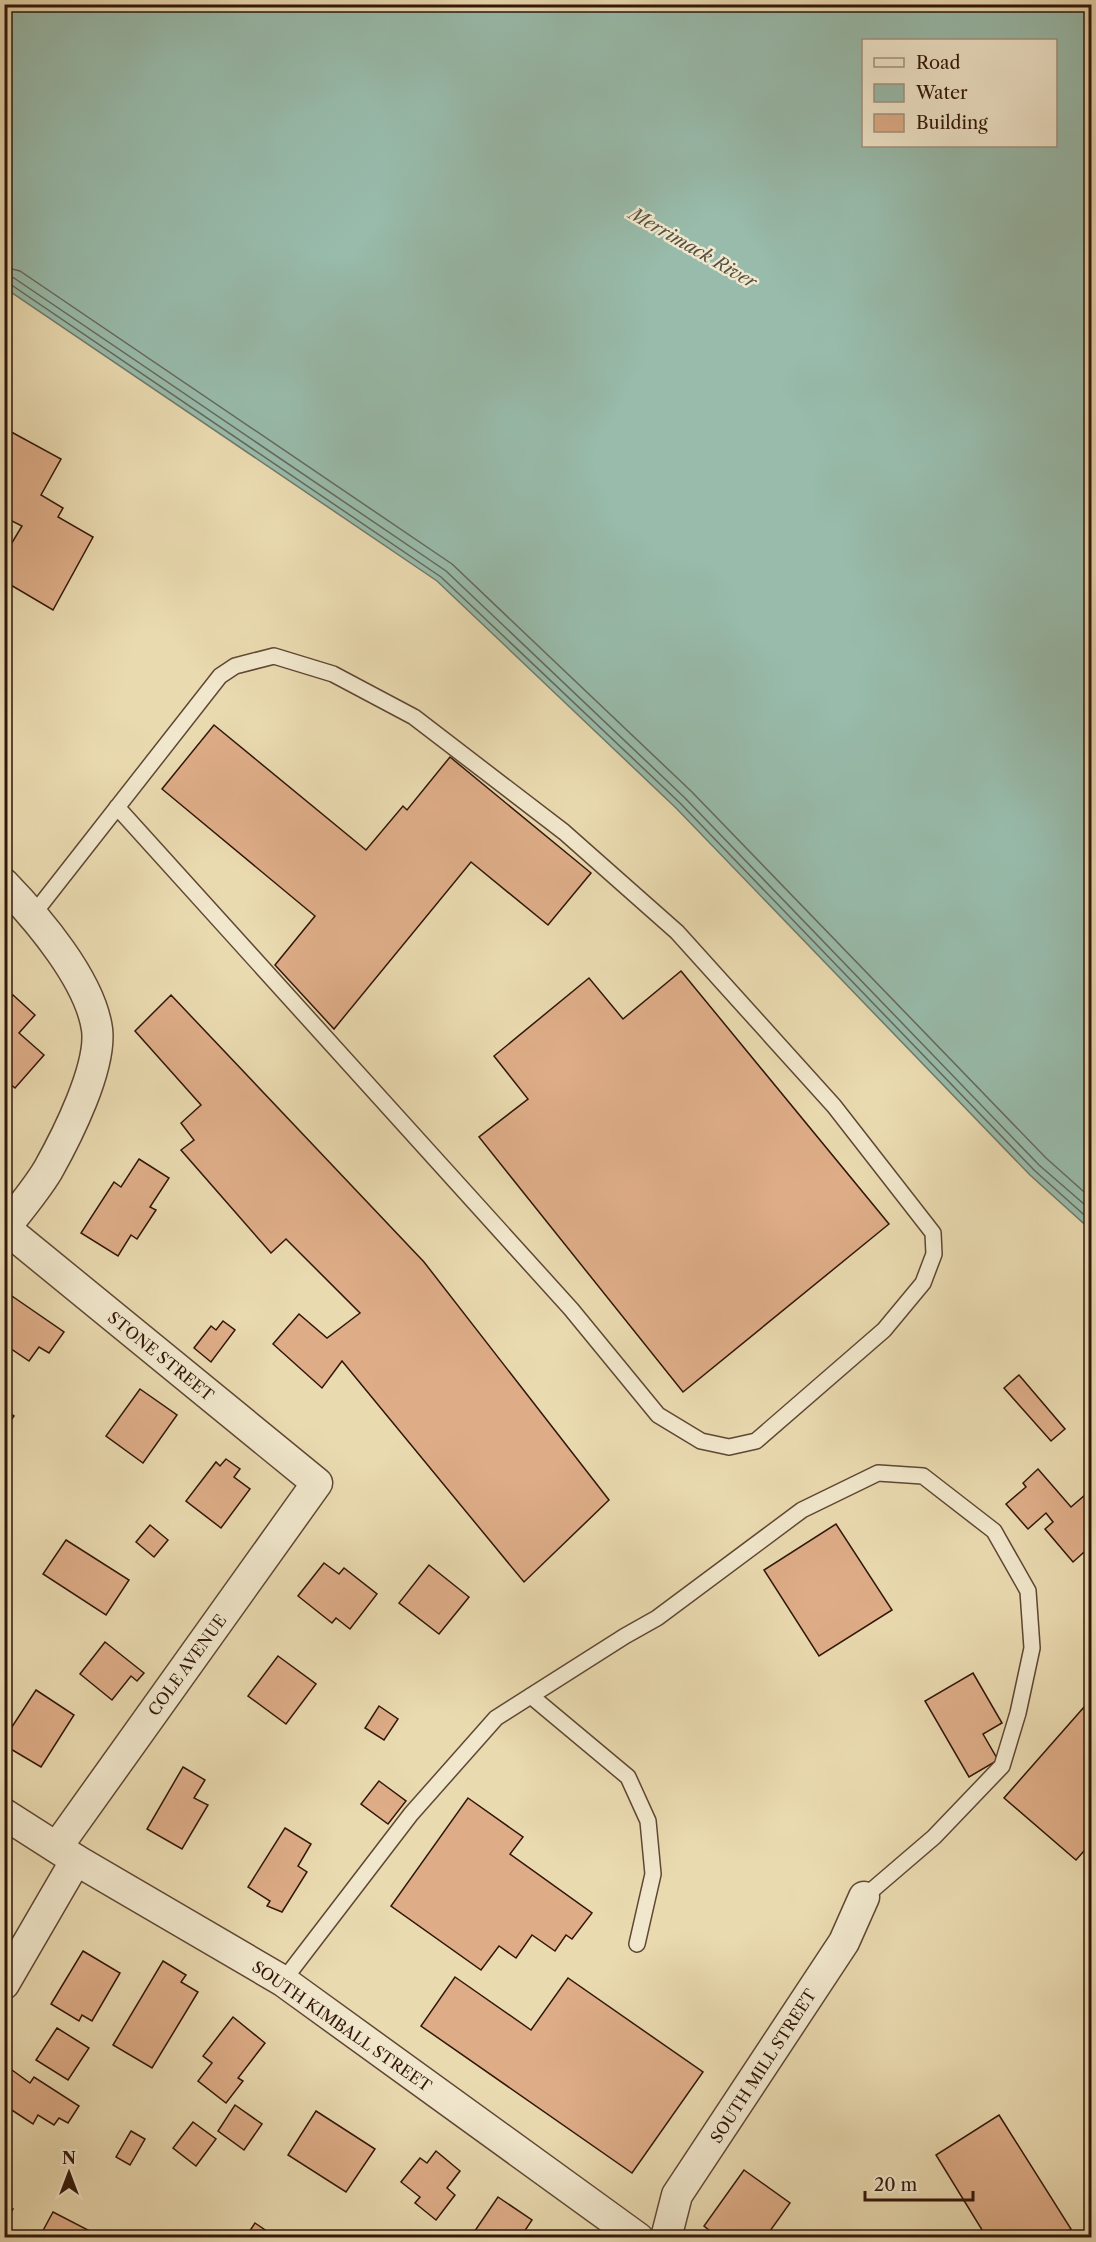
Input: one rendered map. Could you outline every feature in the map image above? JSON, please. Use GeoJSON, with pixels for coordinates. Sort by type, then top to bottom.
{"type":"FeatureCollection","features":[{"type":"Feature","properties":{"kind":"street"},"geometry":{"type":"LineString","coordinates":[[4,884],[32,916],[79,978],[97,1029],[93,1073],[47,1170],[5,1228]]}},
{"type":"Feature","properties":{"kind":"street","name":"STONE STREET"},"geometry":{"type":"LineString","coordinates":[[5,1228],[317,1483]]}},
{"type":"Feature","properties":{"kind":"street","name":"COLE AVENUE"},"geometry":{"type":"LineString","coordinates":[[4,1984],[66,1853],[317,1483]]}},
{"type":"Feature","properties":{"kind":"street","name":"SOUTH KIMBALL STREET"},"geometry":{"type":"LineString","coordinates":[[4,1814],[283,1981],[638,2238]]}},
{"type":"Feature","properties":{"kind":"street","name":"SOUTH MILL STREET"},"geometry":{"type":"LineString","coordinates":[[666,2238],[677,2195],[844,1942],[864,1897]]}},
{"type":"Feature","properties":{"kind":"lane"},"geometry":{"type":"LineString","coordinates":[[32,916],[117,807],[220,676],[235,666],[274,656],[333,674],[414,717],[564,832],[677,932],[834,1106],[933,1233],[934,1254],[923,1283],[884,1330],[756,1442],[729,1448],[701,1441],[658,1415],[571,1309],[117,807]]}},
{"type":"Feature","properties":{"kind":"lane"},"geometry":{"type":"LineString","coordinates":[[283,1981],[411,1814],[495,1718],[657,1618],[802,1510],[878,1473],[923,1476],[994,1531],[1028,1591],[1032,1648],[1018,1713],[1002,1766],[934,1837],[864,1897]]}},
{"type":"Feature","properties":{"kind":"lane"},"geometry":{"type":"LineString","coordinates":[[531,1696],[628,1777],[648,1821],[653,1874],[636,1944]]}},
{"type":"Feature","properties":{"kind":"water","name":"Merrimack River"},"geometry":{"type":"Polygon","coordinates":[[[4,5],[1091,5],[1091,1230],[1030,1175],[676,808],[437,581],[5,288],[4,5]]]}},
{"type":"Feature","properties":{"kind":"building"},"geometry":{"type":"Polygon","coordinates":[[[4,428],[61,459],[41,495],[63,508],[58,517],[93,537],[53,610],[4,581],[4,556],[22,526],[4,517],[4,428]]]}},
{"type":"Feature","properties":{"kind":"building"},"geometry":{"type":"Polygon","coordinates":[[[214,725],[366,850],[403,806],[407,810],[450,757],[591,873],[548,925],[471,862],[334,1029],[275,965],[315,916],[162,789],[214,725]]]}},
{"type":"Feature","properties":{"kind":"building"},"geometry":{"type":"Polygon","coordinates":[[[681,971],[889,1224],[683,1392],[479,1137],[528,1099],[494,1056],[589,978],[623,1019],[681,971]]]}},
{"type":"Feature","properties":{"kind":"building"},"geometry":{"type":"Polygon","coordinates":[[[13,995],[35,1015],[19,1033],[44,1055],[15,1088],[4,1079],[4,1004],[13,995]]]}},
{"type":"Feature","properties":{"kind":"building"},"geometry":{"type":"Polygon","coordinates":[[[171,995],[424,1262],[609,1500],[524,1582],[342,1361],[322,1388],[273,1344],[299,1314],[327,1338],[360,1313],[286,1239],[271,1253],[181,1150],[194,1140],[181,1123],[201,1105],[135,1031],[171,995]]]}},
{"type":"Feature","properties":{"kind":"building"},"geometry":{"type":"Polygon","coordinates":[[[139,1159],[169,1178],[150,1207],[156,1210],[137,1239],[131,1235],[118,1256],[81,1233],[114,1182],[121,1187],[139,1159]]]}},
{"type":"Feature","properties":{"kind":"building"},"geometry":{"type":"Polygon","coordinates":[[[9,1294],[64,1332],[49,1353],[39,1347],[29,1361],[4,1344],[4,1301],[9,1294]]]}},
{"type":"Feature","properties":{"kind":"building"},"geometry":{"type":"Polygon","coordinates":[[[223,1321],[235,1330],[211,1362],[194,1348],[211,1326],[216,1330],[223,1321]]]}},
{"type":"Feature","properties":{"kind":"building"},"geometry":{"type":"Polygon","coordinates":[[[1019,1375],[1065,1429],[1051,1441],[1004,1388],[1019,1375]]]}},
{"type":"Feature","properties":{"kind":"building"},"geometry":{"type":"Polygon","coordinates":[[[140,1389],[177,1415],[143,1463],[106,1436],[140,1389]]]}},
{"type":"Feature","properties":{"kind":"building"},"geometry":{"type":"Polygon","coordinates":[[[4,1409],[14,1416],[4,1430],[4,1409]]]}},
{"type":"Feature","properties":{"kind":"building"},"geometry":{"type":"Polygon","coordinates":[[[226,1459],[240,1469],[234,1477],[250,1489],[221,1528],[186,1501],[216,1462],[220,1466],[226,1459]]]}},
{"type":"Feature","properties":{"kind":"building"},"geometry":{"type":"Polygon","coordinates":[[[1038,1469],[1071,1507],[1092,1489],[1092,1545],[1073,1562],[1045,1529],[1053,1522],[1046,1513],[1028,1529],[1006,1504],[1026,1487],[1023,1483],[1038,1469]]]}},
{"type":"Feature","properties":{"kind":"building"},"geometry":{"type":"Polygon","coordinates":[[[836,1524],[892,1610],[819,1656],[764,1570],[836,1524]]]}},
{"type":"Feature","properties":{"kind":"building"},"geometry":{"type":"Polygon","coordinates":[[[150,1525],[168,1540],[154,1557],[136,1542],[150,1525]]]}},
{"type":"Feature","properties":{"kind":"building"},"geometry":{"type":"Polygon","coordinates":[[[66,1540],[129,1580],[106,1615],[43,1574],[66,1540]]]}},
{"type":"Feature","properties":{"kind":"building"},"geometry":{"type":"Polygon","coordinates":[[[324,1563],[339,1574],[344,1568],[377,1594],[350,1629],[336,1618],[332,1623],[298,1596],[324,1563]]]}},
{"type":"Feature","properties":{"kind":"building"},"geometry":{"type":"Polygon","coordinates":[[[429,1565],[469,1597],[439,1634],[399,1603],[429,1565]]]}},
{"type":"Feature","properties":{"kind":"building"},"geometry":{"type":"Polygon","coordinates":[[[105,1642],[144,1673],[137,1681],[131,1676],[112,1700],[80,1674],[105,1642]]]}},
{"type":"Feature","properties":{"kind":"building"},"geometry":{"type":"Polygon","coordinates":[[[278,1656],[316,1684],[286,1724],[248,1696],[278,1656]]]}},
{"type":"Feature","properties":{"kind":"building"},"geometry":{"type":"Polygon","coordinates":[[[973,1673],[1002,1723],[983,1734],[998,1760],[969,1777],[925,1701],[973,1673]]]}},
{"type":"Feature","properties":{"kind":"building"},"geometry":{"type":"Polygon","coordinates":[[[36,1690],[74,1715],[41,1767],[4,1745],[4,1739],[36,1690]]]}},
{"type":"Feature","properties":{"kind":"building"},"geometry":{"type":"Polygon","coordinates":[[[1092,1698],[1092,1842],[1076,1860],[1004,1798],[1092,1698]]]}},
{"type":"Feature","properties":{"kind":"building"},"geometry":{"type":"Polygon","coordinates":[[[379,1706],[398,1719],[384,1740],[365,1728],[379,1706]]]}},
{"type":"Feature","properties":{"kind":"building"},"geometry":{"type":"Polygon","coordinates":[[[183,1767],[205,1780],[194,1798],[208,1805],[182,1849],[147,1829],[183,1767]]]}},
{"type":"Feature","properties":{"kind":"building"},"geometry":{"type":"Polygon","coordinates":[[[379,1781],[406,1801],[388,1824],[361,1804],[379,1781]]]}},
{"type":"Feature","properties":{"kind":"building"},"geometry":{"type":"Polygon","coordinates":[[[468,1798],[523,1837],[510,1854],[592,1913],[572,1939],[566,1935],[555,1951],[532,1935],[516,1958],[499,1946],[481,1970],[391,1906],[468,1798]]]}},
{"type":"Feature","properties":{"kind":"building"},"geometry":{"type":"Polygon","coordinates":[[[285,1828],[311,1844],[298,1866],[307,1872],[282,1912],[267,1906],[270,1901],[248,1887],[285,1828]]]}},
{"type":"Feature","properties":{"kind":"building"},"geometry":{"type":"Polygon","coordinates":[[[83,1951],[120,1973],[92,2021],[82,2015],[79,2021],[51,2004],[83,1951]]]}},
{"type":"Feature","properties":{"kind":"building"},"geometry":{"type":"Polygon","coordinates":[[[163,1961],[186,1975],[181,1982],[198,1992],[152,2068],[113,2045],[163,1961]]]}},
{"type":"Feature","properties":{"kind":"building"},"geometry":{"type":"Polygon","coordinates":[[[455,1977],[531,2030],[568,1978],[703,2072],[632,2173],[421,2026],[455,1977]]]}},
{"type":"Feature","properties":{"kind":"building"},"geometry":{"type":"Polygon","coordinates":[[[233,2017],[265,2043],[238,2078],[243,2081],[226,2103],[198,2081],[212,2063],[203,2056],[233,2017]]]}},
{"type":"Feature","properties":{"kind":"building"},"geometry":{"type":"Polygon","coordinates":[[[57,2028],[89,2048],[68,2080],[36,2060],[57,2028]]]}},
{"type":"Feature","properties":{"kind":"building"},"geometry":{"type":"Polygon","coordinates":[[[12,2070],[30,2083],[34,2077],[79,2106],[68,2123],[59,2118],[54,2125],[38,2115],[33,2124],[4,2105],[4,2082],[12,2070]]]}},
{"type":"Feature","properties":{"kind":"building"},"geometry":{"type":"Polygon","coordinates":[[[235,2105],[262,2124],[244,2150],[218,2131],[235,2105]]]}},
{"type":"Feature","properties":{"kind":"building"},"geometry":{"type":"Polygon","coordinates":[[[316,2111],[375,2149],[346,2192],[288,2155],[316,2111]]]}},
{"type":"Feature","properties":{"kind":"building"},"geometry":{"type":"Polygon","coordinates":[[[999,2115],[1071,2229],[1058,2238],[987,2238],[936,2155],[999,2115]]]}},
{"type":"Feature","properties":{"kind":"building"},"geometry":{"type":"Polygon","coordinates":[[[193,2122],[216,2139],[196,2166],[173,2148],[193,2122]]]}},
{"type":"Feature","properties":{"kind":"building"},"geometry":{"type":"Polygon","coordinates":[[[131,2131],[145,2139],[130,2165],[116,2157],[131,2131]]]}},
{"type":"Feature","properties":{"kind":"building"},"geometry":{"type":"Polygon","coordinates":[[[436,2151],[460,2171],[447,2188],[455,2195],[436,2220],[415,2203],[420,2197],[401,2182],[420,2158],[427,2163],[436,2151]]]}},
{"type":"Feature","properties":{"kind":"building"},"geometry":{"type":"Polygon","coordinates":[[[744,2170],[790,2203],[765,2238],[719,2238],[704,2226],[744,2170]]]}},
{"type":"Feature","properties":{"kind":"building"},"geometry":{"type":"Polygon","coordinates":[[[498,2197],[532,2220],[520,2238],[470,2238],[498,2197]]]}},
{"type":"Feature","properties":{"kind":"building"},"geometry":{"type":"Polygon","coordinates":[[[4,2204],[13,2209],[4,2224],[4,2204]]]}},
{"type":"Feature","properties":{"kind":"building"},"geometry":{"type":"Polygon","coordinates":[[[53,2212],[88,2230],[84,2238],[39,2238],[53,2212]]]}},
{"type":"Feature","properties":{"kind":"building"},"geometry":{"type":"Polygon","coordinates":[[[255,2223],[277,2238],[245,2238],[255,2223]]]}}]}
